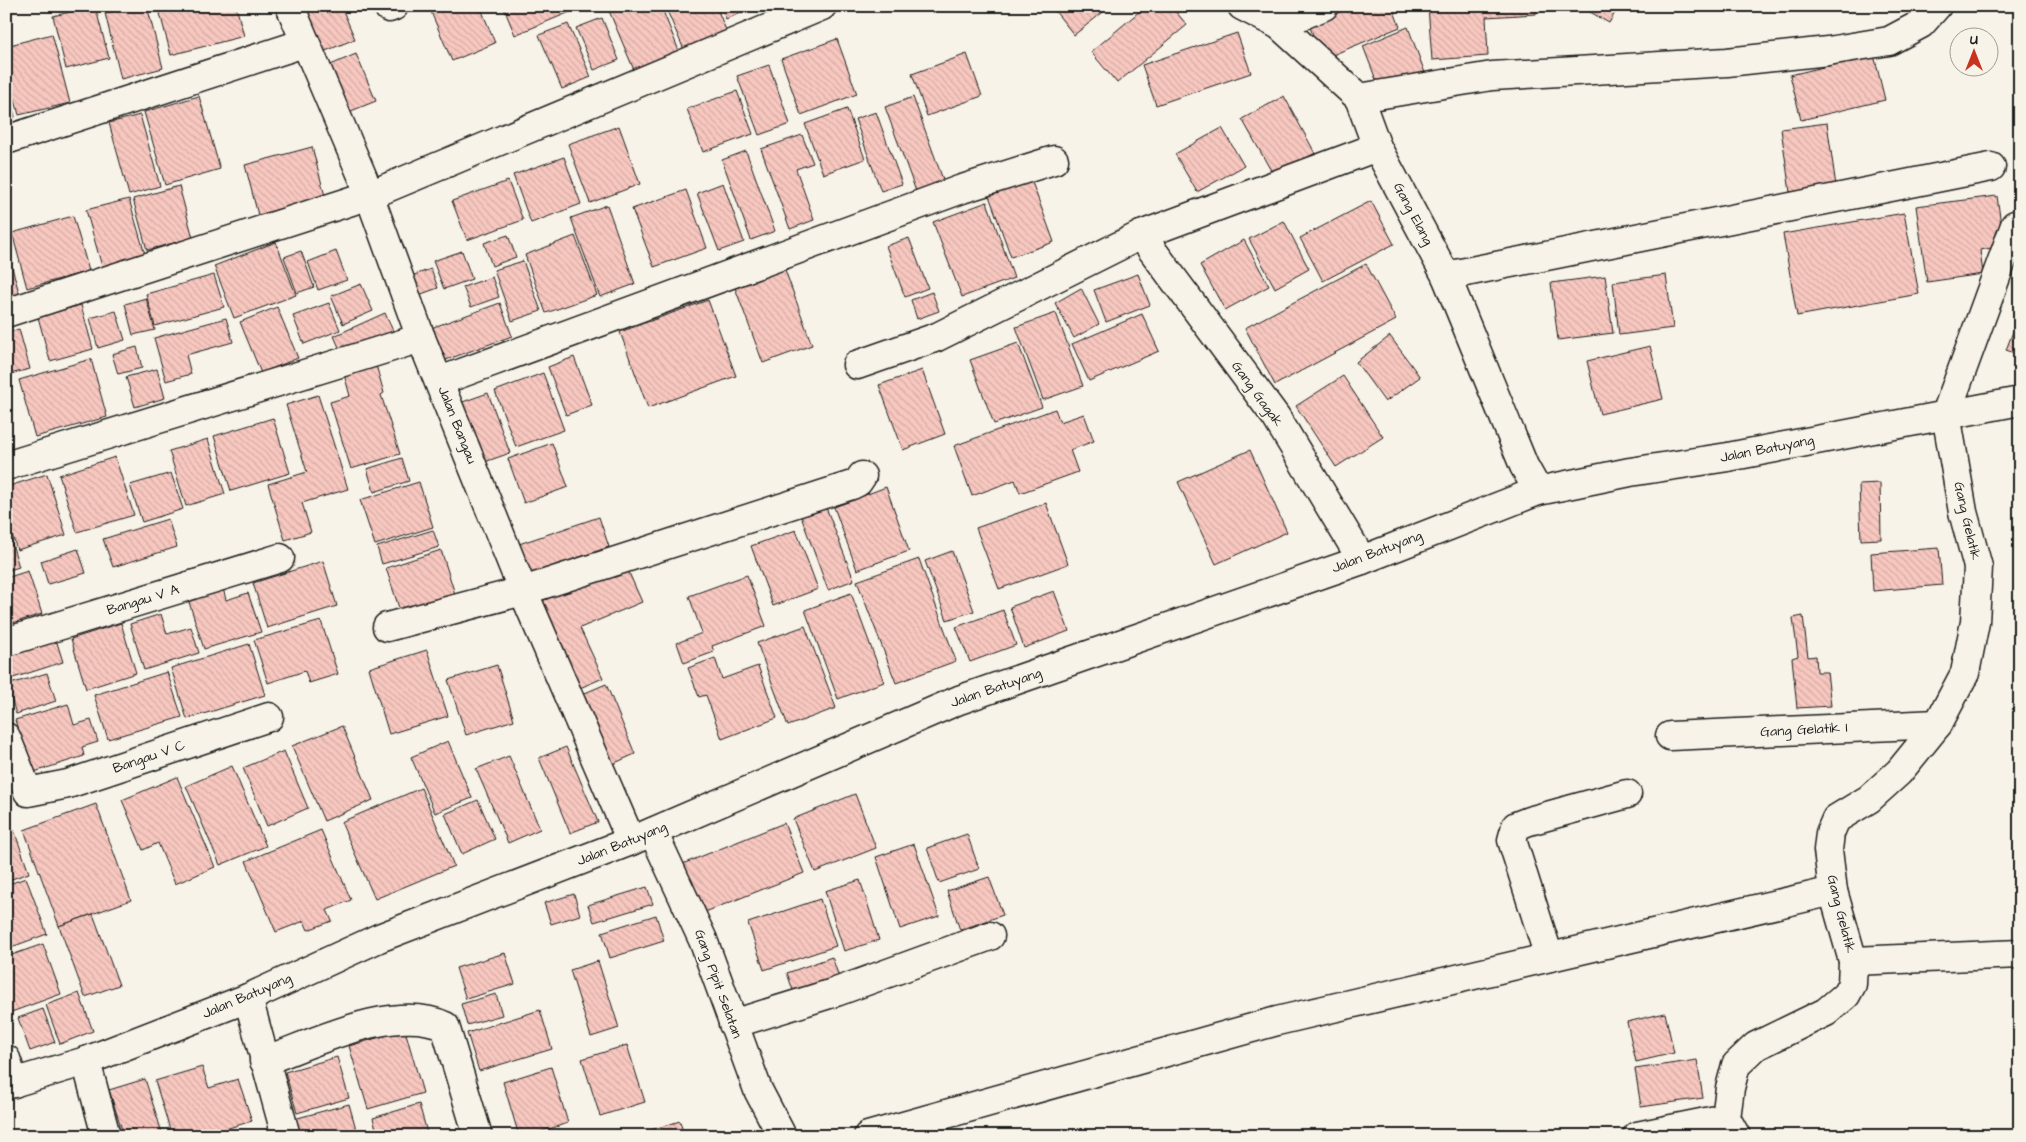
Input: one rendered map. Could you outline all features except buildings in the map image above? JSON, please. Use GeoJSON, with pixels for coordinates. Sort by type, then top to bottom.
{"type":"FeatureCollection","features":[{"type":"Feature","properties":{"kind":"street","name":"Jalan Bangau"},"geometry":{"type":"LineString","coordinates":[[290,6],[304,43],[370,195],[422,338],[523,590],[642,837]]}},
{"type":"Feature","properties":{"kind":"street"},"geometry":{"type":"LineString","coordinates":[[6,313],[370,195],[822,6]]}},
{"type":"Feature","properties":{"kind":"street","name":"Gang Elang"},"geometry":{"type":"LineString","coordinates":[[1242,6],[1279,26],[1358,98],[1377,147],[1446,276],[1524,466],[1538,491]]}},
{"type":"Feature","properties":{"kind":"street"},"geometry":{"type":"LineString","coordinates":[[1279,26],[1324,6]]}},
{"type":"Feature","properties":{"kind":"street"},"geometry":{"type":"LineString","coordinates":[[1358,98],[1492,76],[1727,62],[1828,51],[1890,41],[1922,24],[1937,6]]}},
{"type":"Feature","properties":{"kind":"street"},"geometry":{"type":"LineString","coordinates":[[6,140],[304,43]]}},
{"type":"Feature","properties":{"kind":"street"},"geometry":{"type":"LineString","coordinates":[[857,365],[938,337],[1141,235],[1377,147]]}},
{"type":"Feature","properties":{"kind":"street"},"geometry":{"type":"LineString","coordinates":[[440,381],[962,189],[1054,160]]}},
{"type":"Feature","properties":{"kind":"street"},"geometry":{"type":"LineString","coordinates":[[1446,276],[1991,168]]}},
{"type":"Feature","properties":{"kind":"street"},"geometry":{"type":"LineString","coordinates":[[1946,414],[1975,329],[2015,225]]}},
{"type":"Feature","properties":{"kind":"street","name":"Gang Gagak"},"geometry":{"type":"LineString","coordinates":[[1141,235],[1276,417],[1362,560]]}},
{"type":"Feature","properties":{"kind":"street"},"geometry":{"type":"LineString","coordinates":[[6,466],[422,338]]}},
{"type":"Feature","properties":{"kind":"street","name":"Jalan Batuyang"},"geometry":{"type":"LineString","coordinates":[[9,1076],[86,1061],[248,998],[378,938],[642,837],[959,700],[1362,560],[1538,491],[1630,472],[1728,457],[2020,401]]}},
{"type":"Feature","properties":{"kind":"street","name":"Gang Gelatik"},"geometry":{"type":"LineString","coordinates":[[1731,1127],[1730,1088],[1736,1065],[1756,1046],[1826,1012],[1846,995],[1852,984],[1853,961],[1833,891],[1828,850],[1830,833],[1836,819],[1869,799],[1899,772],[1938,724],[1965,673],[1975,622],[1978,567],[1963,512],[1946,414]]}},
{"type":"Feature","properties":{"kind":"street"},"geometry":{"type":"LineString","coordinates":[[386,627],[523,590],[852,485],[858,482],[862,476]]}},
{"type":"Feature","properties":{"kind":"street","name":"Bangau V A"},"geometry":{"type":"LineString","coordinates":[[6,642],[280,558]]}},
{"type":"Feature","properties":{"kind":"street","name":"Bangau V C"},"geometry":{"type":"LineString","coordinates":[[6,737],[28,792],[68,784],[269,717]]}},
{"type":"Feature","properties":{"kind":"street","name":"Gang Gelatik I"},"geometry":{"type":"LineString","coordinates":[[1670,736],[1938,724]]}},
{"type":"Feature","properties":{"kind":"street"},"geometry":{"type":"LineString","coordinates":[[1549,957],[1512,840],[1516,826],[1627,794]]}},
{"type":"Feature","properties":{"kind":"street","name":"Gang Pipit Selatan"},"geometry":{"type":"LineString","coordinates":[[642,837],[703,940],[758,1090],[782,1136]]}},
{"type":"Feature","properties":{"kind":"street"},"geometry":{"type":"LineString","coordinates":[[868,1136],[1277,1021],[1833,891]]}},
{"type":"Feature","properties":{"kind":"street"},"geometry":{"type":"LineString","coordinates":[[733,1024],[836,992],[990,936]]}},
{"type":"Feature","properties":{"kind":"street"},"geometry":{"type":"LineString","coordinates":[[1853,961],[2020,954]]}},
{"type":"Feature","properties":{"kind":"street"},"geometry":{"type":"LineString","coordinates":[[248,998],[286,1136]]}},
{"type":"Feature","properties":{"kind":"street"},"geometry":{"type":"LineString","coordinates":[[264,1061],[377,1020],[415,1017],[433,1020],[445,1026],[478,1136]]}},
{"type":"Feature","properties":{"kind":"street"},"geometry":{"type":"LineString","coordinates":[[86,1061],[106,1136]]}},
{"type":"Feature","properties":{"kind":"street"},"geometry":{"type":"LineString","coordinates":[[1637,1136],[1731,1127]]}}]}
